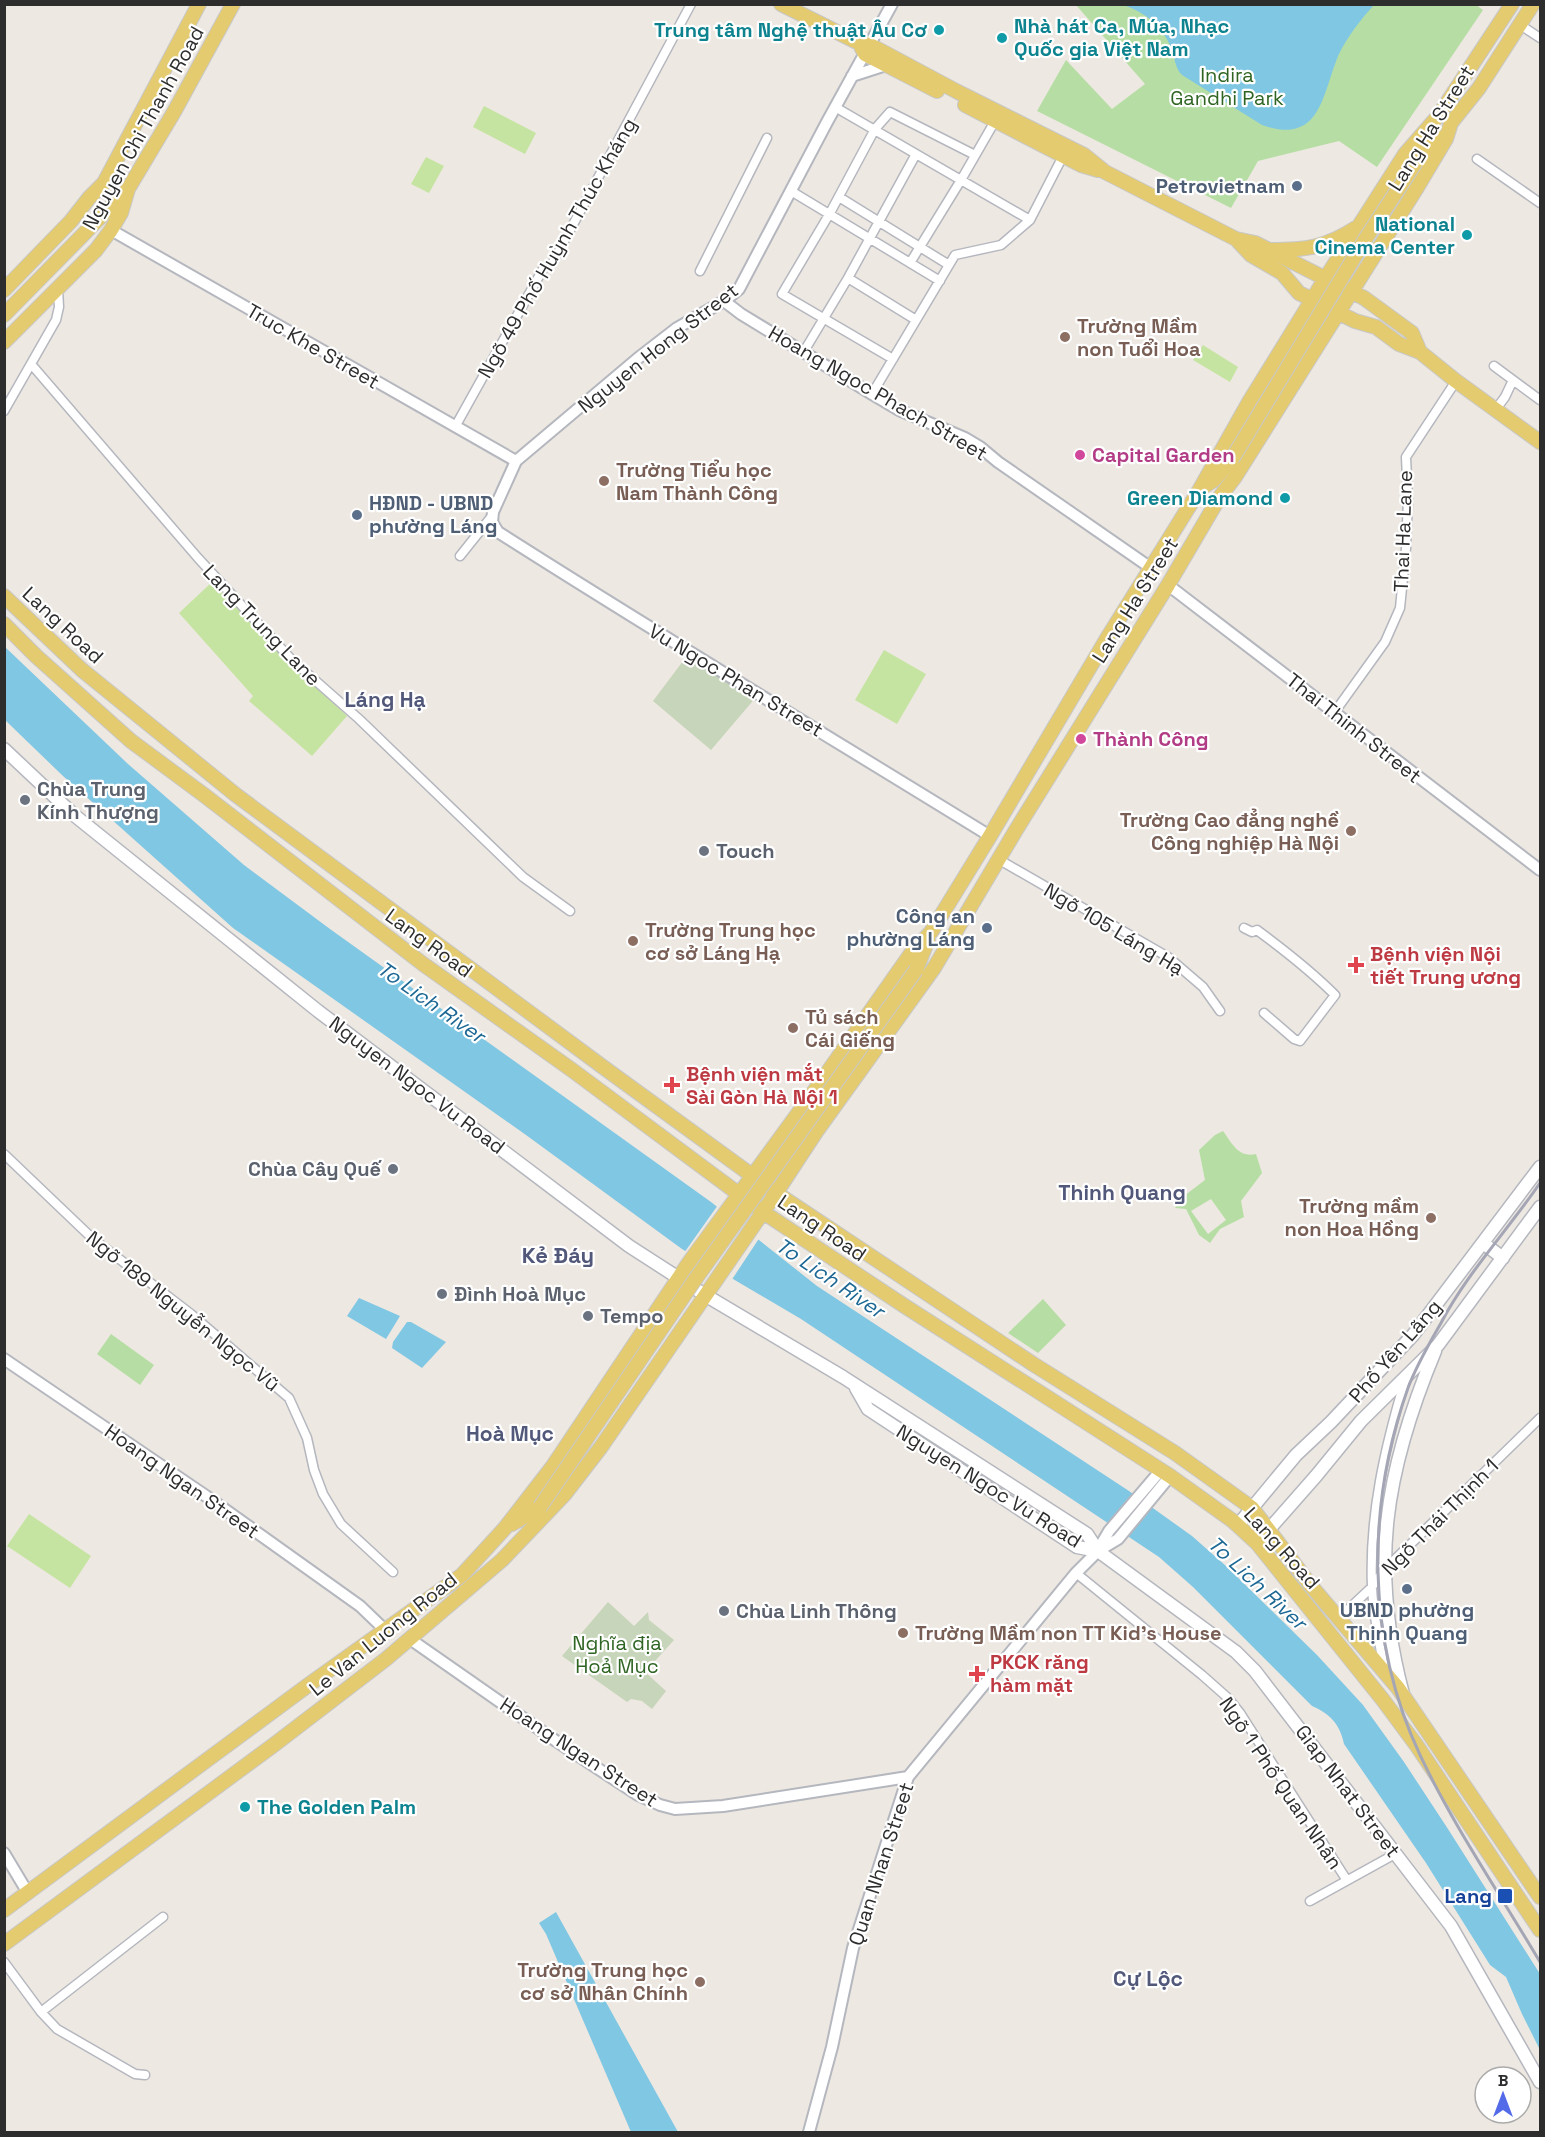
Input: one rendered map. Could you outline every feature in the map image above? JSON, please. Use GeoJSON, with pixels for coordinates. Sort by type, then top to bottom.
{"type":"FeatureCollection","features":[{"type":"Feature","properties":{"kind":"main road","name":"Nguyen Chi Thanh Road"},"geometry":{"type":"LineString","coordinates":[[4,290],[58,235],[104,183],[200,4]]}},
{"type":"Feature","properties":{"kind":"main road","name":"Nguyen Chi Thanh Road"},"geometry":{"type":"LineString","coordinates":[[4,342],[96,250],[111,230],[121,213],[128,189],[174,112],[233,4]]}},
{"type":"Feature","properties":{"kind":"main road"},"geometry":{"type":"LineString","coordinates":[[781,4],[1084,155],[1106,172],[1236,239],[1255,243],[1364,298],[1412,333],[1420,352]]}},
{"type":"Feature","properties":{"kind":"main road","name":"Lang Ha Street"},"geometry":{"type":"LineString","coordinates":[[738,1194],[912,952],[931,932],[1325,279],[1405,154],[1439,115],[1512,4]]}},
{"type":"Feature","properties":{"kind":"main road","name":"Lang Ha Street"},"geometry":{"type":"LineString","coordinates":[[763,1212],[816,1132],[933,968],[1219,498],[1235,477],[1418,186],[1446,139],[1451,123],[1479,87],[1533,4]]}},
{"type":"Feature","properties":{"kind":"main road"},"geometry":{"type":"LineString","coordinates":[[865,47],[886,65],[1081,165],[1106,172]]}},
{"type":"Feature","properties":{"kind":"main road"},"geometry":{"type":"LineString","coordinates":[[1219,498],[1222,483],[1232,459],[1360,247],[1416,162],[1439,115]]}},
{"type":"Feature","properties":{"kind":"main road"},"geometry":{"type":"LineString","coordinates":[[1416,162],[1451,123]]}},
{"type":"Feature","properties":{"kind":"main road"},"geometry":{"type":"LineString","coordinates":[[89,227],[104,183]]}},
{"type":"Feature","properties":{"kind":"main road"},"geometry":{"type":"LineString","coordinates":[[4,315],[128,189]]}},
{"type":"Feature","properties":{"kind":"main road"},"geometry":{"type":"LineString","coordinates":[[1267,250],[1301,250],[1319,247],[1340,238],[1360,225]]}},
{"type":"Feature","properties":{"kind":"main road"},"geometry":{"type":"LineString","coordinates":[[1236,239],[1251,255],[1282,273],[1299,293],[1355,321],[1376,327],[1399,344],[1420,352],[1540,442]]}},
{"type":"Feature","properties":{"kind":"main road"},"geometry":{"type":"LineString","coordinates":[[1349,243],[1373,255]]}},
{"type":"Feature","properties":{"kind":"main road"},"geometry":{"type":"LineString","coordinates":[[1297,325],[1323,339]]}},
{"type":"Feature","properties":{"kind":"main road"},"geometry":{"type":"LineString","coordinates":[[1200,489],[1214,480],[1232,459]]}},
{"type":"Feature","properties":{"kind":"main road","name":"Lang Road"},"geometry":{"type":"LineString","coordinates":[[4,596],[50,641],[125,707],[236,795],[751,1175],[1071,1389],[1166,1448],[1252,1508],[1312,1587],[1392,1673],[1404,1695],[1540,1897]]}},
{"type":"Feature","properties":{"kind":"main road","name":"Lang Road"},"geometry":{"type":"LineString","coordinates":[[4,624],[36,656],[131,741],[423,964],[572,1070],[738,1194],[903,1305],[1060,1405],[1162,1478],[1238,1525],[1257,1543],[1376,1691],[1410,1737],[1540,1929]]}},
{"type":"Feature","properties":{"kind":"main road"},"geometry":{"type":"LineString","coordinates":[[1058,721],[1076,732]]}},
{"type":"Feature","properties":{"kind":"main road","name":"Nguyen Ngoc Vu Road"},"geometry":{"type":"LineString","coordinates":[[4,749],[74,815],[318,1011],[629,1246],[856,1387],[868,1409],[1077,1547],[1098,1551]]}},
{"type":"Feature","properties":{"kind":"main road"},"geometry":{"type":"LineString","coordinates":[[327,892],[340,873]]}},
{"type":"Feature","properties":{"kind":"main road"},"geometry":{"type":"LineString","coordinates":[[916,970],[931,932]]}},
{"type":"Feature","properties":{"kind":"main road"},"geometry":{"type":"LineString","coordinates":[[521,1540],[540,1507],[694,1281],[916,970],[948,942]]}},
{"type":"Feature","properties":{"kind":"main road"},"geometry":{"type":"LineString","coordinates":[[796,1116],[816,1132]]}},
{"type":"Feature","properties":{"kind":"main road","name":"Phố Yên Lãng"},"geometry":{"type":"LineString","coordinates":[[1238,1525],[1296,1455],[1340,1413],[1413,1335],[1540,1167]]}},
{"type":"Feature","properties":{"kind":"main road","name":"Le Van Luong Road"},"geometry":{"type":"LineString","coordinates":[[4,1910],[462,1575],[505,1528],[553,1466],[688,1264],[738,1194]]}},
{"type":"Feature","properties":{"kind":"main road","name":"Phố Yên Lãng"},"geometry":{"type":"LineString","coordinates":[[1257,1543],[1361,1421],[1438,1345],[1540,1206]]}},
{"type":"Feature","properties":{"kind":"main road","name":"Le Van Luong Road"},"geometry":{"type":"LineString","coordinates":[[4,1944],[275,1744],[410,1639],[480,1581],[564,1495],[591,1461],[763,1212]]}},
{"type":"Feature","properties":{"kind":"main road"},"geometry":{"type":"LineString","coordinates":[[1483,1243],[1503,1258]]}},
{"type":"Feature","properties":{"kind":"main road"},"geometry":{"type":"LineString","coordinates":[[643,1331],[668,1348]]}},
{"type":"Feature","properties":{"kind":"main road"},"geometry":{"type":"LineString","coordinates":[[1392,1673],[1393,1652],[1384,1570],[1390,1492],[1397,1458],[1417,1396],[1438,1345]]}},
{"type":"Feature","properties":{"kind":"main road"},"geometry":{"type":"LineString","coordinates":[[1060,1405],[1071,1389]]}},
{"type":"Feature","properties":{"kind":"main road"},"geometry":{"type":"LineString","coordinates":[[505,1528],[540,1507]]}},
{"type":"Feature","properties":{"kind":"main road","name":"Giap Nhat Street"},"geometry":{"type":"LineString","coordinates":[[1098,1551],[1236,1652],[1268,1685],[1451,1926],[1540,2082]]}},
{"type":"Feature","properties":{"kind":"main road"},"geometry":{"type":"LineString","coordinates":[[116,1827],[135,1846]]}},
{"type":"Feature","properties":{"kind":"street","name":"Ngõ 49 Phố Huỳnh Thúc Kháng"},"geometry":{"type":"LineString","coordinates":[[455,427],[543,269],[553,262],[691,4]]}},
{"type":"Feature","properties":{"kind":"street","name":"Nguyen Hong Street"},"geometry":{"type":"LineString","coordinates":[[492,516],[516,461],[669,334],[724,301],[739,289],[852,76],[865,47],[892,4]]}},
{"type":"Feature","properties":{"kind":"street"},"geometry":{"type":"LineString","coordinates":[[1519,24],[1540,38]]}},
{"type":"Feature","properties":{"kind":"street"},"geometry":{"type":"LineString","coordinates":[[852,76],[886,65]]}},
{"type":"Feature","properties":{"kind":"street"},"geometry":{"type":"LineString","coordinates":[[835,107],[1030,220]]}},
{"type":"Feature","properties":{"kind":"street"},"geometry":{"type":"LineString","coordinates":[[893,359],[782,294],[830,213],[875,129],[890,112],[975,155]]}},
{"type":"Feature","properties":{"kind":"street"},"geometry":{"type":"LineString","coordinates":[[910,263],[995,121]]}},
{"type":"Feature","properties":{"kind":"street"},"geometry":{"type":"LineString","coordinates":[[700,271],[767,138]]}},
{"type":"Feature","properties":{"kind":"street"},"geometry":{"type":"LineString","coordinates":[[802,353],[848,278],[916,154]]}},
{"type":"Feature","properties":{"kind":"street"},"geometry":{"type":"LineString","coordinates":[[872,394],[955,255],[1001,245],[1030,220],[1063,156]]}},
{"type":"Feature","properties":{"kind":"street"},"geometry":{"type":"LineString","coordinates":[[1477,159],[1540,203]]}},
{"type":"Feature","properties":{"kind":"street"},"geometry":{"type":"LineString","coordinates":[[791,191],[940,281]]}},
{"type":"Feature","properties":{"kind":"street"},"geometry":{"type":"LineString","coordinates":[[838,197],[949,265]]}},
{"type":"Feature","properties":{"kind":"street","name":"Truc Khe Street"},"geometry":{"type":"LineString","coordinates":[[111,230],[516,461]]}},
{"type":"Feature","properties":{"kind":"street"},"geometry":{"type":"LineString","coordinates":[[848,278],[916,320]]}},
{"type":"Feature","properties":{"kind":"street"},"geometry":{"type":"LineString","coordinates":[[4,411],[56,320],[59,307],[58,289]]}},
{"type":"Feature","properties":{"kind":"street","name":"Hoang Ngoc Phach Street"},"geometry":{"type":"LineString","coordinates":[[724,301],[740,314],[802,353],[899,410],[953,432],[980,447],[998,462],[1151,568]]}},
{"type":"Feature","properties":{"kind":"street","name":"Lang Trung Lane"},"geometry":{"type":"LineString","coordinates":[[31,364],[198,558],[291,659],[359,719],[523,877],[570,911]]}},
{"type":"Feature","properties":{"kind":"street"},"geometry":{"type":"LineString","coordinates":[[1494,366],[1540,400]]}},
{"type":"Feature","properties":{"kind":"street"},"geometry":{"type":"LineString","coordinates":[[1496,409],[1513,380]]}},
{"type":"Feature","properties":{"kind":"street","name":"Thai Ha Lane"},"geometry":{"type":"LineString","coordinates":[[1334,713],[1385,642],[1400,608],[1408,500],[1406,457],[1456,381]]}},
{"type":"Feature","properties":{"kind":"street"},"geometry":{"type":"LineString","coordinates":[[460,556],[492,516]]}},
{"type":"Feature","properties":{"kind":"street","name":"Vu Ngoc Phan Street"},"geometry":{"type":"LineString","coordinates":[[492,516],[494,527],[498,532],[628,615],[786,709],[990,836]]}},
{"type":"Feature","properties":{"kind":"street","name":"Thai Thinh Street"},"geometry":{"type":"LineString","coordinates":[[1168,585],[1540,870]]}},
{"type":"Feature","properties":{"kind":"street","name":"Ngõ 105 Láng Hạ"},"geometry":{"type":"LineString","coordinates":[[998,859],[1168,957],[1203,987],[1220,1011]]}},
{"type":"Feature","properties":{"kind":"street"},"geometry":{"type":"LineString","coordinates":[[1244,928],[1252,932],[1257,930],[1335,995],[1300,1041],[1294,1039],[1264,1013]]}},
{"type":"Feature","properties":{"kind":"street","name":"Ngõ 189 Nguyễn Ngọc Vũ"},"geometry":{"type":"LineString","coordinates":[[4,1154],[92,1238],[191,1314],[289,1398],[307,1438],[322,1494],[341,1524],[393,1572]]}},
{"type":"Feature","properties":{"kind":"street","name":"Hoang Ngan Street"},"geometry":{"type":"LineString","coordinates":[[4,1359],[206,1496],[360,1606],[385,1630]]}},
{"type":"Feature","properties":{"kind":"street"},"geometry":{"type":"LineString","coordinates":[[1392,1673],[1377,1633],[1372,1587],[1374,1523],[1381,1470],[1406,1377]]}},
{"type":"Feature","properties":{"kind":"street","name":"Ngõ Thái Thịnh 1"},"geometry":{"type":"LineString","coordinates":[[1340,1617],[1372,1587],[1384,1570],[1540,1418]]}},
{"type":"Feature","properties":{"kind":"street","name":"Quan Nhan Street"},"geometry":{"type":"LineString","coordinates":[[809,2133],[832,2047],[853,1948],[908,1777],[1076,1573],[1113,1535],[1162,1478]]}},
{"type":"Feature","properties":{"kind":"street","name":"Ngõ 1 Phố Quan Nhân"},"geometry":{"type":"LineString","coordinates":[[1076,1573],[1228,1698],[1239,1711],[1346,1879]]}},
{"type":"Feature","properties":{"kind":"street","name":"Hoang Ngan Street"},"geometry":{"type":"LineString","coordinates":[[410,1639],[556,1741],[638,1795],[660,1805],[675,1809],[723,1806],[908,1777]]}},
{"type":"Feature","properties":{"kind":"street"},"geometry":{"type":"LineString","coordinates":[[4,1853],[28,1893]]}},
{"type":"Feature","properties":{"kind":"street"},"geometry":{"type":"LineString","coordinates":[[1310,1901],[1346,1879],[1395,1854]]}},
{"type":"Feature","properties":{"kind":"street"},"geometry":{"type":"LineString","coordinates":[[41,2012],[164,1917]]}},
{"type":"Feature","properties":{"kind":"street"},"geometry":{"type":"LineString","coordinates":[[4,1962],[41,2012],[57,2029],[135,2074],[145,2075]]}},
{"type":"Feature","properties":{"kind":"green space","name":"Indira Gandhi Park"},"geometry":{"type":"Polygon","coordinates":[[[1475,4],[1483,10],[1377,167],[1339,141],[1258,161],[1231,208],[1037,111],[1066,60],[1112,109],[1145,84],[1076,5],[1475,4]]]}},
{"type":"Feature","properties":{"kind":"green space"},"geometry":{"type":"Polygon","coordinates":[[[484,106],[536,133],[525,154],[473,127],[484,106]]]}},
{"type":"Feature","properties":{"kind":"green space"},"geometry":{"type":"Polygon","coordinates":[[[426,157],[444,166],[429,193],[411,184],[426,157]]]}},
{"type":"Feature","properties":{"kind":"green space"},"geometry":{"type":"Polygon","coordinates":[[[1203,345],[1238,367],[1230,382],[1193,360],[1203,345]]]}},
{"type":"Feature","properties":{"kind":"green space"},"geometry":{"type":"Polygon","coordinates":[[[212,582],[285,658],[347,716],[312,756],[249,701],[253,696],[179,613],[212,582]]]}},
{"type":"Feature","properties":{"kind":"green space"},"geometry":{"type":"Polygon","coordinates":[[[884,650],[926,674],[897,724],[855,700],[884,650]]]}},
{"type":"Feature","properties":{"kind":"green space"},"geometry":{"type":"Polygon","coordinates":[[[686,657],[757,696],[711,750],[653,701],[686,657]]]}},
{"type":"Feature","properties":{"kind":"green space"},"geometry":{"type":"Polygon","coordinates":[[[1223,1131],[1240,1152],[1256,1154],[1262,1173],[1241,1201],[1244,1217],[1220,1229],[1210,1243],[1199,1235],[1186,1209],[1175,1208],[1180,1199],[1205,1180],[1199,1150],[1215,1135],[1223,1131]],[[1211,1199],[1191,1211],[1208,1234],[1226,1220],[1211,1199]]]}},
{"type":"Feature","properties":{"kind":"green space"},"geometry":{"type":"Polygon","coordinates":[[[1043,1299],[1066,1325],[1038,1353],[1008,1333],[1043,1299]]]}},
{"type":"Feature","properties":{"kind":"green space"},"geometry":{"type":"Polygon","coordinates":[[[111,1334],[154,1365],[140,1385],[97,1354],[111,1334]]]}},
{"type":"Feature","properties":{"kind":"green space"},"geometry":{"type":"Polygon","coordinates":[[[29,1514],[91,1556],[70,1588],[7,1546],[29,1514]]]}},
{"type":"Feature","properties":{"kind":"green space","name":"Nghĩa địa Hoả Mục"},"geometry":{"type":"Polygon","coordinates":[[[608,1602],[634,1626],[648,1612],[649,1620],[674,1640],[645,1672],[666,1691],[652,1709],[642,1701],[631,1699],[627,1702],[562,1656],[608,1602]]]}},
{"type":"Feature","properties":{"kind":"water"},"geometry":{"type":"Polygon","coordinates":[[[1374,4],[1355,28],[1339,54],[1317,112],[1308,122],[1297,128],[1282,130],[1262,125],[1182,75],[1177,68],[1170,44],[1160,29],[1140,12],[1123,5],[1374,4]]]}},
{"type":"Feature","properties":{"kind":"water","name":"To Lich River"},"geometry":{"type":"Polygon","coordinates":[[[4,646],[128,764],[244,865],[711,1202],[817,1286],[1129,1491],[1192,1536],[1226,1566],[1317,1655],[1363,1705],[1448,1829],[1540,1974],[1540,2050],[1506,1977],[1490,1965],[1426,1863],[1344,1744],[1337,1725],[1324,1712],[1312,1706],[1193,1587],[1159,1557],[801,1319],[682,1249],[526,1135],[233,928],[63,776],[5,720],[4,646]]]}},
{"type":"Feature","properties":{"kind":"water"},"geometry":{"type":"Polygon","coordinates":[[[359,1298],[400,1316],[386,1339],[347,1316],[359,1298]]]}},
{"type":"Feature","properties":{"kind":"water"},"geometry":{"type":"Polygon","coordinates":[[[407,1322],[411,1322],[446,1342],[422,1368],[392,1348],[393,1342],[407,1322]]]}},
{"type":"Feature","properties":{"kind":"water"},"geometry":{"type":"Polygon","coordinates":[[[556,1912],[678,2132],[631,2132],[546,1934],[539,1923],[556,1912]]]}},
{"type":"Feature","properties":{"kind":"pier"},"geometry":{"type":"Polygon","coordinates":[[[718,1205],[760,1237],[731,1281],[684,1253],[718,1205]]]}},
{"type":"Feature","properties":{"kind":"railway"},"geometry":{"type":"LineString","coordinates":[[1540,1183],[1475,1269],[1451,1305],[1411,1380],[1394,1433],[1385,1479],[1379,1526],[1378,1573],[1381,1619],[1389,1666],[1402,1711],[1420,1755],[1462,1834],[1540,1962]]}},
{"type":"Feature","properties":{"kind":"place","name":"Trung tâm Nghệ thuật Âu Cơ"},"geometry":{"type":"Point","coordinates":[939,30]}},
{"type":"Feature","properties":{"kind":"place","name":"Nhà hát Ca, Múa, Nhạc Quốc gia Việt Nam"},"geometry":{"type":"Point","coordinates":[1002,38]}},
{"type":"Feature","properties":{"kind":"place","name":"Petrovietnam"},"geometry":{"type":"Point","coordinates":[1297,186]}},
{"type":"Feature","properties":{"kind":"place","name":"National Cinema Center"},"geometry":{"type":"Point","coordinates":[1467,235]}},
{"type":"Feature","properties":{"kind":"place","name":"Trường Mầm non Tuổi Hoa"},"geometry":{"type":"Point","coordinates":[1065,337]}},
{"type":"Feature","properties":{"kind":"place","name":"Capital Garden"},"geometry":{"type":"Point","coordinates":[1080,455]}},
{"type":"Feature","properties":{"kind":"place","name":"Trường Tiểu học Nam Thành Công"},"geometry":{"type":"Point","coordinates":[604,481]}},
{"type":"Feature","properties":{"kind":"place","name":"Green Diamond"},"geometry":{"type":"Point","coordinates":[1285,498]}},
{"type":"Feature","properties":{"kind":"place","name":"HĐND - UBND phường Láng"},"geometry":{"type":"Point","coordinates":[357,515]}},
{"type":"Feature","properties":{"kind":"place","name":"Thành Công"},"geometry":{"type":"Point","coordinates":[1081,739]}},
{"type":"Feature","properties":{"kind":"place","name":"Chùa Trung Kính Thượng"},"geometry":{"type":"Point","coordinates":[25,800]}},
{"type":"Feature","properties":{"kind":"place","name":"Trường Cao đẳng nghề Công nghiệp Hà Nội"},"geometry":{"type":"Point","coordinates":[1351,831]}},
{"type":"Feature","properties":{"kind":"place","name":"Touch"},"geometry":{"type":"Point","coordinates":[704,851]}},
{"type":"Feature","properties":{"kind":"place","name":"Công an phường Láng"},"geometry":{"type":"Point","coordinates":[987,928]}},
{"type":"Feature","properties":{"kind":"place","name":"Trường Trung học cơ sở Láng Hạ"},"geometry":{"type":"Point","coordinates":[633,941]}},
{"type":"Feature","properties":{"kind":"place","name":"Bệnh viện Nội tiết Trung ương"},"geometry":{"type":"Point","coordinates":[1356,965]}},
{"type":"Feature","properties":{"kind":"place","name":"Tủ sách Cái Giếng"},"geometry":{"type":"Point","coordinates":[793,1028]}},
{"type":"Feature","properties":{"kind":"place","name":"Bệnh viện mắt Sài Gòn Hà Nội 1"},"geometry":{"type":"Point","coordinates":[672,1085]}},
{"type":"Feature","properties":{"kind":"place","name":"Chùa Cây Quế"},"geometry":{"type":"Point","coordinates":[393,1169]}},
{"type":"Feature","properties":{"kind":"place","name":"Trường mầm non Hoa Hồng"},"geometry":{"type":"Point","coordinates":[1431,1218]}},
{"type":"Feature","properties":{"kind":"place","name":"Đình Hoà Mục"},"geometry":{"type":"Point","coordinates":[442,1294]}},
{"type":"Feature","properties":{"kind":"place","name":"Tempo"},"geometry":{"type":"Point","coordinates":[588,1316]}},
{"type":"Feature","properties":{"kind":"place","name":"UBND phường Thịnh Quang"},"geometry":{"type":"Point","coordinates":[1407,1589]}},
{"type":"Feature","properties":{"kind":"place","name":"Chùa Linh Thông"},"geometry":{"type":"Point","coordinates":[724,1611]}},
{"type":"Feature","properties":{"kind":"place","name":"Trường Mầm non TT Kid's House"},"geometry":{"type":"Point","coordinates":[903,1633]}},
{"type":"Feature","properties":{"kind":"place","name":"PKCK răng hàm mặt"},"geometry":{"type":"Point","coordinates":[977,1674]}},
{"type":"Feature","properties":{"kind":"place","name":"The Golden Palm"},"geometry":{"type":"Point","coordinates":[245,1807]}},
{"type":"Feature","properties":{"kind":"place","name":"Lang"},"geometry":{"type":"Point","coordinates":[1505,1896]}},
{"type":"Feature","properties":{"kind":"place","name":"Trường Trung học cơ sở Nhân Chính"},"geometry":{"type":"Point","coordinates":[700,1982]}},
{"type":"Feature","properties":{"kind":"district","name":"Láng Hạ"},"geometry":{"type":"Point","coordinates":[385,700]}},
{"type":"Feature","properties":{"kind":"district","name":"Thinh Quang"},"geometry":{"type":"Point","coordinates":[1122,1193]}},
{"type":"Feature","properties":{"kind":"district","name":"Kẻ Đáy"},"geometry":{"type":"Point","coordinates":[558,1255]}},
{"type":"Feature","properties":{"kind":"district","name":"Hoà Mục"},"geometry":{"type":"Point","coordinates":[510,1434]}},
{"type":"Feature","properties":{"kind":"district","name":"Cự Lộc"},"geometry":{"type":"Point","coordinates":[1148,1979]}}]}
